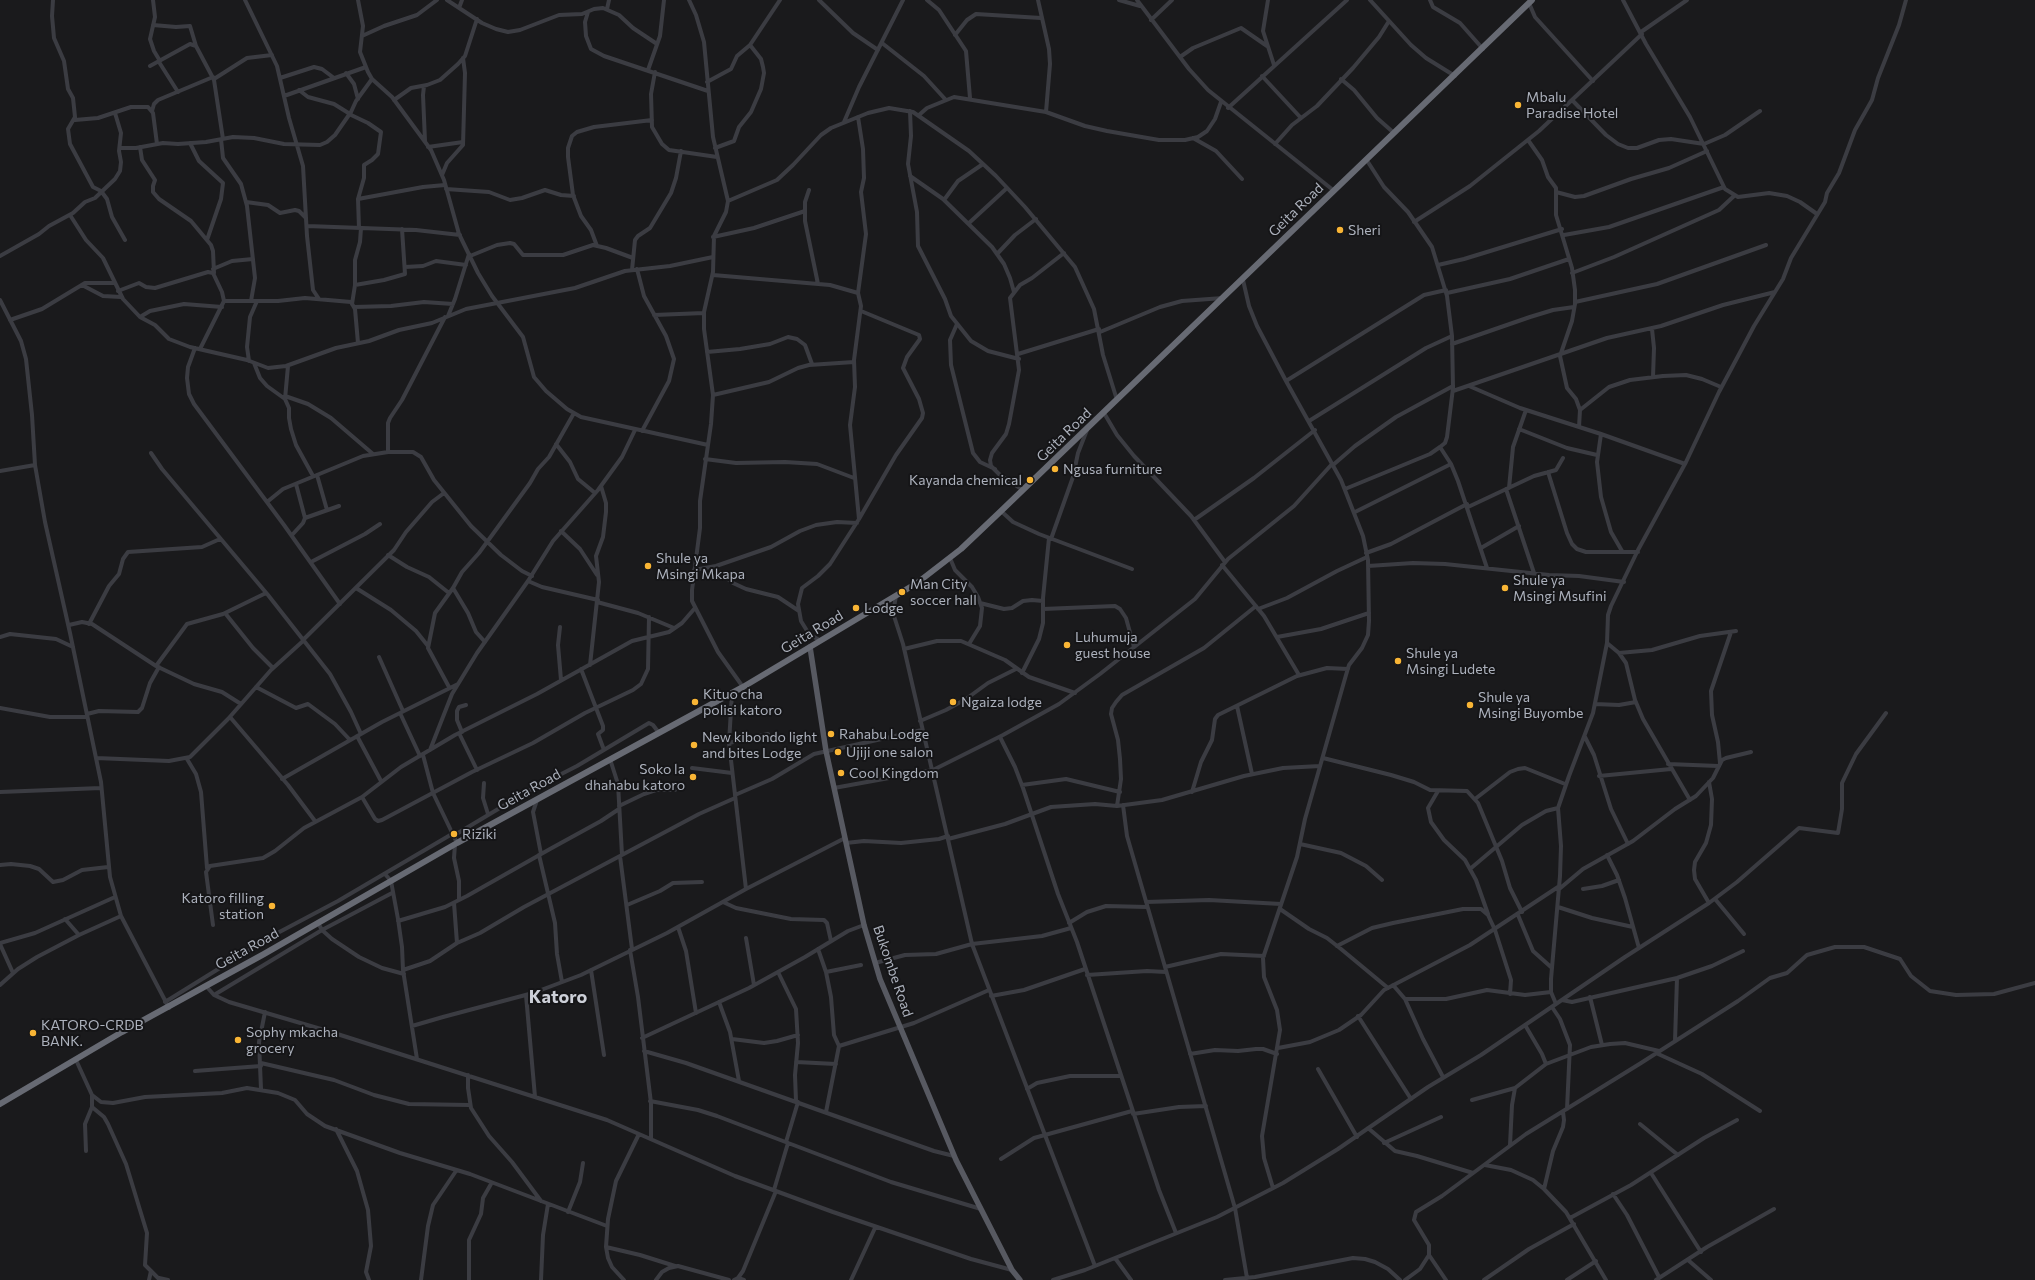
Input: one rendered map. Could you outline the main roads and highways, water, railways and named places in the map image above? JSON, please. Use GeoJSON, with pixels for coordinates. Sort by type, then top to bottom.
{"type":"FeatureCollection","features":[{"type":"Feature","properties":{"kind":"highway","name":"Geita Road"},"geometry":{"type":"LineString","coordinates":[[0,1104],[167,1005],[206,986],[456,844],[743,687],[917,583],[950,558],[1088,429],[1243,280],[1333,190],[1455,76],[1530,2]]}},
{"type":"Feature","properties":{"kind":"main road","name":"Bukombe Road"},"geometry":{"type":"LineString","coordinates":[[810,647],[826,751],[864,925],[875,963],[900,1028],[954,1156],[1012,1270],[1020,1280]]}},
{"type":"Feature","properties":{"kind":"place","name":"Mbalu Paradise Hotel"},"geometry":{"type":"Point","coordinates":[1518,105]}},
{"type":"Feature","properties":{"kind":"place","name":"Sheri"},"geometry":{"type":"Point","coordinates":[1340,230]}},
{"type":"Feature","properties":{"kind":"place","name":"Ngusa furniture"},"geometry":{"type":"Point","coordinates":[1055,469]}},
{"type":"Feature","properties":{"kind":"place","name":"Kayanda chemical"},"geometry":{"type":"Point","coordinates":[1030,480]}},
{"type":"Feature","properties":{"kind":"place","name":"Shule ya Msingi Mkapa"},"geometry":{"type":"Point","coordinates":[648,566]}},
{"type":"Feature","properties":{"kind":"place","name":"Shule ya Msingi Msufini"},"geometry":{"type":"Point","coordinates":[1505,588]}},
{"type":"Feature","properties":{"kind":"place","name":"Man City soccer hall"},"geometry":{"type":"Point","coordinates":[902,592]}},
{"type":"Feature","properties":{"kind":"place","name":"Lodge"},"geometry":{"type":"Point","coordinates":[856,608]}},
{"type":"Feature","properties":{"kind":"place","name":"Luhumuja guest house"},"geometry":{"type":"Point","coordinates":[1067,645]}},
{"type":"Feature","properties":{"kind":"place","name":"Shule ya Msingi Ludete"},"geometry":{"type":"Point","coordinates":[1398,661]}},
{"type":"Feature","properties":{"kind":"place","name":"Kituo cha polisi katoro"},"geometry":{"type":"Point","coordinates":[695,702]}},
{"type":"Feature","properties":{"kind":"place","name":"Ngaiza lodge"},"geometry":{"type":"Point","coordinates":[953,702]}},
{"type":"Feature","properties":{"kind":"place","name":"Shule ya Msingi Buyombe"},"geometry":{"type":"Point","coordinates":[1470,705]}},
{"type":"Feature","properties":{"kind":"place","name":"Rahabu Lodge"},"geometry":{"type":"Point","coordinates":[831,734]}},
{"type":"Feature","properties":{"kind":"place","name":"New kibondo light and bites Lodge"},"geometry":{"type":"Point","coordinates":[694,745]}},
{"type":"Feature","properties":{"kind":"place","name":"Ujiji one salon"},"geometry":{"type":"Point","coordinates":[838,752]}},
{"type":"Feature","properties":{"kind":"place","name":"Cool Kingdom"},"geometry":{"type":"Point","coordinates":[841,773]}},
{"type":"Feature","properties":{"kind":"place","name":"Soko la dhahabu katoro"},"geometry":{"type":"Point","coordinates":[693,777]}},
{"type":"Feature","properties":{"kind":"place","name":"Riziki"},"geometry":{"type":"Point","coordinates":[454,834]}},
{"type":"Feature","properties":{"kind":"place","name":"Katoro filling station"},"geometry":{"type":"Point","coordinates":[272,906]}},
{"type":"Feature","properties":{"kind":"place","name":"KATORO-CRDB BANK."},"geometry":{"type":"Point","coordinates":[33,1033]}},
{"type":"Feature","properties":{"kind":"place","name":"Sophy mkacha grocery"},"geometry":{"type":"Point","coordinates":[238,1040]}},
{"type":"Feature","properties":{"kind":"district","name":"Katoro"},"geometry":{"type":"Point","coordinates":[558,997]}}]}
